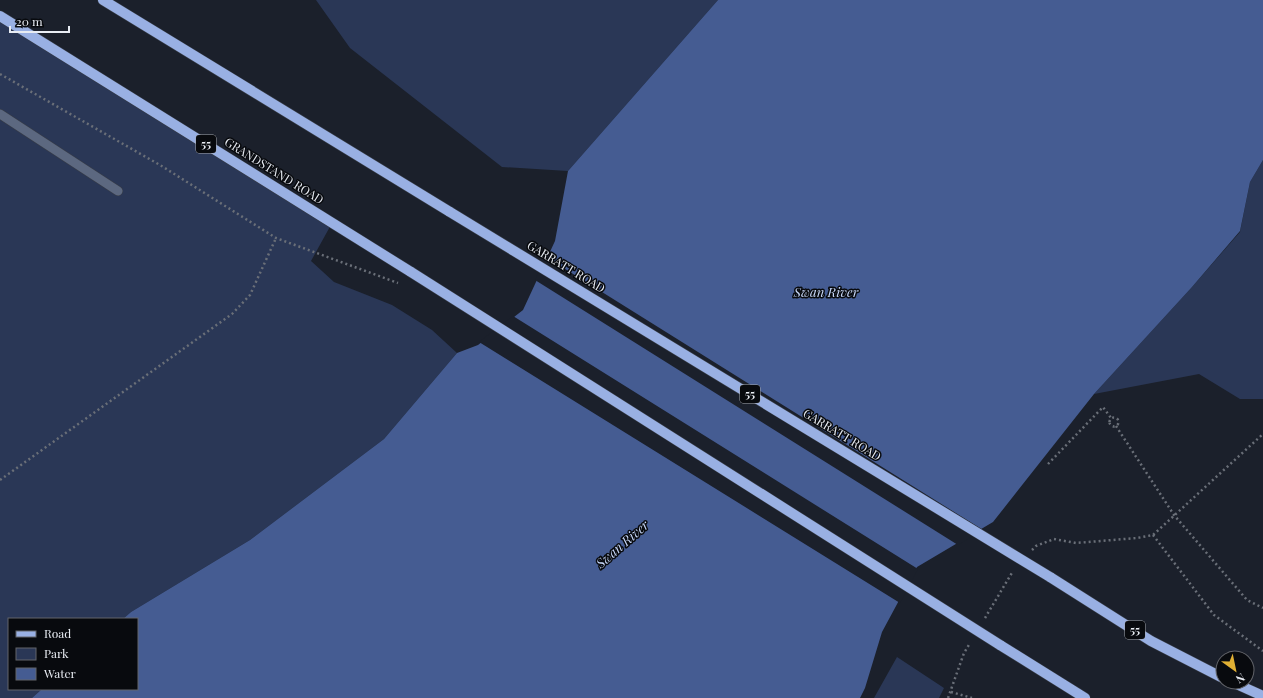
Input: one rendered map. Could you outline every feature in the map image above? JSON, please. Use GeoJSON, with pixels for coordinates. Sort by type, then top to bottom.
{"type":"FeatureCollection","features":[{"type":"Feature","properties":{"kind":"main road","name":"GARRATT ROAD"},"geometry":{"type":"LineString","coordinates":[[103,0],[1050,577],[1151,641],[1215,674]]}},
{"type":"Feature","properties":{"kind":"main road","name":"GRANDSTAND ROAD"},"geometry":{"type":"LineString","coordinates":[[0,16],[411,272],[1085,698]]}},
{"type":"Feature","properties":{"kind":"main road"},"geometry":{"type":"LineString","coordinates":[[1250,690],[1263,696]]}},
{"type":"Feature","properties":{"kind":"lane"},"geometry":{"type":"LineString","coordinates":[[0,114],[118,191]]}},
{"type":"Feature","properties":{"kind":"path"},"geometry":{"type":"LineString","coordinates":[[0,74],[160,165],[276,238],[403,285]]}},
{"type":"Feature","properties":{"kind":"path"},"geometry":{"type":"LineString","coordinates":[[0,480],[232,314],[250,295],[276,238]]}},
{"type":"Feature","properties":{"kind":"path"},"geometry":{"type":"LineString","coordinates":[[1048,464],[1103,407],[1111,418]]}},
{"type":"Feature","properties":{"kind":"path"},"geometry":{"type":"LineString","coordinates":[[1111,418],[1115,417],[1118,420],[1116,426]]}},
{"type":"Feature","properties":{"kind":"path"},"geometry":{"type":"LineString","coordinates":[[1111,418],[1109,421],[1110,425],[1116,426],[1174,515],[1247,600],[1263,608]]}},
{"type":"Feature","properties":{"kind":"path"},"geometry":{"type":"LineString","coordinates":[[1027,555],[1036,546],[1054,539],[1076,543],[1138,538],[1153,535],[1263,434]]}},
{"type":"Feature","properties":{"kind":"path"},"geometry":{"type":"LineString","coordinates":[[1153,535],[1214,615],[1263,651]]}},
{"type":"Feature","properties":{"kind":"path"},"geometry":{"type":"LineString","coordinates":[[984,621],[1014,569]]}},
{"type":"Feature","properties":{"kind":"path"},"geometry":{"type":"LineString","coordinates":[[948,698],[964,653],[972,640]]}},
{"type":"Feature","properties":{"kind":"path"},"geometry":{"type":"LineString","coordinates":[[951,692],[972,698]]}},
{"type":"Feature","properties":{"kind":"green space"},"geometry":{"type":"Polygon","coordinates":[[[316,0],[718,0],[568,171],[502,167],[350,48],[316,0]]]}},
{"type":"Feature","properties":{"kind":"green space"},"geometry":{"type":"Polygon","coordinates":[[[0,16],[332,223],[311,261],[334,282],[392,305],[432,330],[457,353],[384,439],[250,540],[131,612],[124,618],[8,618],[8,690],[41,690],[32,698],[0,698],[0,16]]]}},
{"type":"Feature","properties":{"kind":"green space"},"geometry":{"type":"Polygon","coordinates":[[[1263,160],[1263,399],[1240,399],[1199,374],[1094,394],[1240,232],[1250,182],[1263,160]]]}},
{"type":"Feature","properties":{"kind":"green space"},"geometry":{"type":"Polygon","coordinates":[[[897,657],[944,688],[939,698],[874,698],[897,657]]]}},
{"type":"Feature","properties":{"kind":"water","name":"Swan River"},"geometry":{"type":"Polygon","coordinates":[[[718,0],[1263,0],[1263,160],[1250,182],[1240,231],[1192,287],[1094,394],[993,522],[917,567],[882,632],[865,688],[860,698],[32,698],[41,690],[138,690],[138,618],[124,618],[131,612],[250,540],[384,439],[457,353],[478,345],[523,310],[555,241],[568,171],[718,0]]]}},
{"type":"Feature","properties":{"kind":"pier"},"geometry":{"type":"Polygon","coordinates":[[[546,257],[983,530],[958,545],[535,280],[546,257]]]}},
{"type":"Feature","properties":{"kind":"pier"},"geometry":{"type":"Polygon","coordinates":[[[513,316],[918,569],[900,603],[479,342],[513,316]]]}}]}
